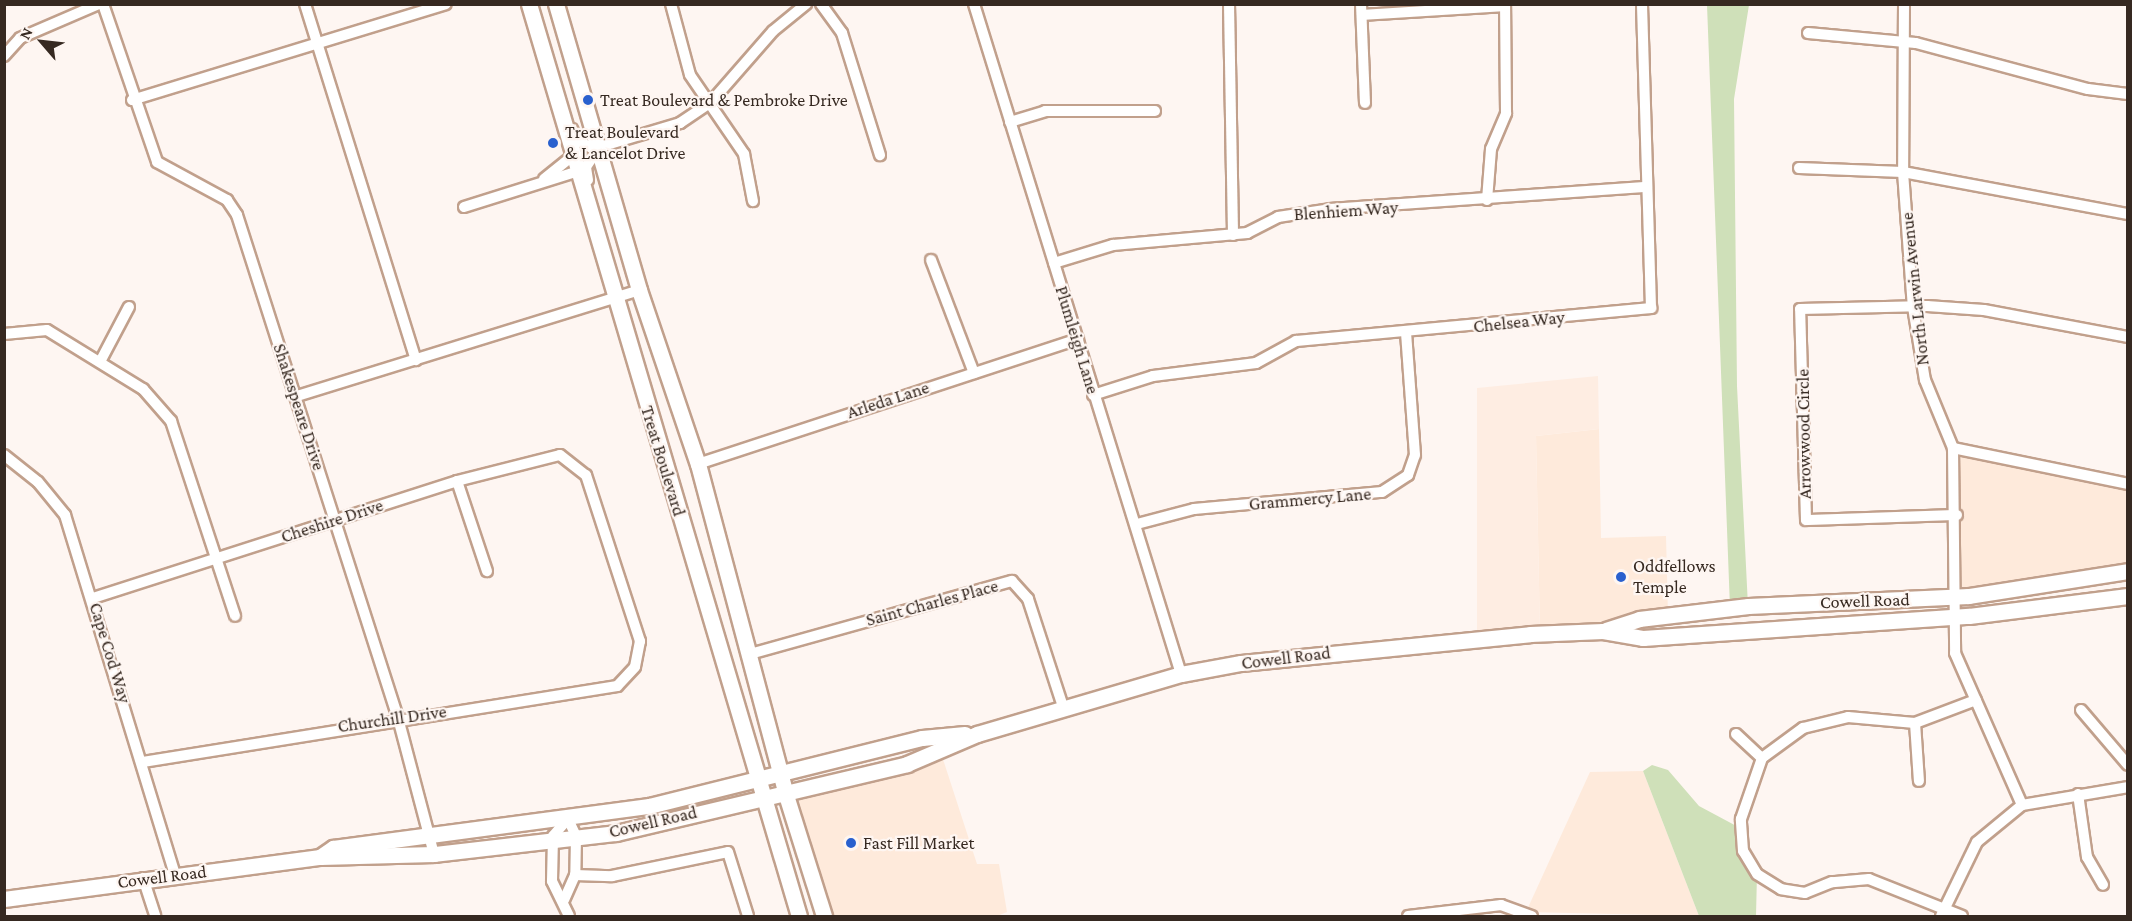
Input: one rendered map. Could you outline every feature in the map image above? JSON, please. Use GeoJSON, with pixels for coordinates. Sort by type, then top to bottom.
{"type":"FeatureCollection","features":[{"type":"Feature","properties":{"kind":"street"},"geometry":{"type":"LineString","coordinates":[[4,56],[20,38],[101,4]]}},
{"type":"Feature","properties":{"kind":"street","name":"Shakespeare Drive"},"geometry":{"type":"LineString","coordinates":[[101,4],[132,100],[157,162],[227,200],[237,215],[297,396],[398,718],[434,854]]}},
{"type":"Feature","properties":{"kind":"street"},"geometry":{"type":"LineString","coordinates":[[305,4],[416,360]]}},
{"type":"Feature","properties":{"kind":"street","name":"Treat Boulevard"},"geometry":{"type":"LineString","coordinates":[[529,4],[614,298],[799,916]]}},
{"type":"Feature","properties":{"kind":"street","name":"Treat Boulevard"},"geometry":{"type":"LineString","coordinates":[[556,4],[639,290],[698,464],[785,792],[824,916]]}},
{"type":"Feature","properties":{"kind":"street"},"geometry":{"type":"LineString","coordinates":[[671,4],[690,75],[711,102],[744,154],[753,201]]}},
{"type":"Feature","properties":{"kind":"street"},"geometry":{"type":"LineString","coordinates":[[540,42],[550,51],[574,136],[587,148],[598,149],[680,123],[711,102],[773,31],[806,4]]}},
{"type":"Feature","properties":{"kind":"street"},"geometry":{"type":"LineString","coordinates":[[821,4],[842,33],[880,155]]}},
{"type":"Feature","properties":{"kind":"street","name":"Plumleigh Lane"},"geometry":{"type":"LineString","coordinates":[[974,4],[1093,394],[1137,524],[1181,674]]}},
{"type":"Feature","properties":{"kind":"street"},"geometry":{"type":"LineString","coordinates":[[1229,4],[1233,235]]}},
{"type":"Feature","properties":{"kind":"street","name":"Chelsea Way"},"geometry":{"type":"LineString","coordinates":[[1093,394],[1153,376],[1256,363],[1296,341],[1406,333],[1651,309],[1642,4]]}},
{"type":"Feature","properties":{"kind":"street","name":"North Larwin Avenue"},"geometry":{"type":"LineString","coordinates":[[1904,4],[1901,40],[1903,172],[1913,307],[1925,380],[1953,448],[1956,514],[1953,597],[1955,653],[2022,805]]}},
{"type":"Feature","properties":{"kind":"street"},"geometry":{"type":"LineString","coordinates":[[132,100],[440,5]]}},
{"type":"Feature","properties":{"kind":"street"},"geometry":{"type":"LineString","coordinates":[[1365,103],[1361,10],[1505,5],[1506,113],[1491,149],[1487,200]]}},
{"type":"Feature","properties":{"kind":"street"},"geometry":{"type":"LineString","coordinates":[[1808,33],[1901,40],[2088,89],[2127,94]]}},
{"type":"Feature","properties":{"kind":"street"},"geometry":{"type":"LineString","coordinates":[[1010,122],[1045,111],[1155,111]]}},
{"type":"Feature","properties":{"kind":"street"},"geometry":{"type":"LineString","coordinates":[[588,205],[592,196],[585,167],[598,149]]}},
{"type":"Feature","properties":{"kind":"street"},"geometry":{"type":"LineString","coordinates":[[544,179],[574,155]]}},
{"type":"Feature","properties":{"kind":"street"},"geometry":{"type":"LineString","coordinates":[[1799,168],[1903,172],[2127,214]]}},
{"type":"Feature","properties":{"kind":"street"},"geometry":{"type":"LineString","coordinates":[[464,207],[544,179],[579,171]]}},
{"type":"Feature","properties":{"kind":"street","name":"Blenhiem Way"},"geometry":{"type":"LineString","coordinates":[[1054,263],[1113,244],[1233,235],[1278,216],[1646,187]]}},
{"type":"Feature","properties":{"kind":"street"},"geometry":{"type":"LineString","coordinates":[[931,260],[974,372]]}},
{"type":"Feature","properties":{"kind":"street"},"geometry":{"type":"LineString","coordinates":[[297,396],[639,290]]}},
{"type":"Feature","properties":{"kind":"street"},"geometry":{"type":"LineString","coordinates":[[101,360],[129,307]]}},
{"type":"Feature","properties":{"kind":"street"},"geometry":{"type":"LineString","coordinates":[[1913,307],[1984,310],[2127,337]]}},
{"type":"Feature","properties":{"kind":"street","name":"Arrowwood Circle"},"geometry":{"type":"LineString","coordinates":[[1913,307],[1800,309],[1806,520],[1956,514]]}},
{"type":"Feature","properties":{"kind":"street"},"geometry":{"type":"LineString","coordinates":[[4,334],[47,330],[101,360],[142,389],[171,421],[214,559],[235,616]]}},
{"type":"Feature","properties":{"kind":"street","name":"Grammercy Lane"},"geometry":{"type":"LineString","coordinates":[[1137,524],[1194,509],[1382,492],[1408,475],[1415,455],[1406,333]]}},
{"type":"Feature","properties":{"kind":"street","name":"Arleda Lane"},"geometry":{"type":"LineString","coordinates":[[698,464],[1078,339]]}},
{"type":"Feature","properties":{"kind":"street"},"geometry":{"type":"LineString","coordinates":[[1953,448],[2127,484]]}},
{"type":"Feature","properties":{"kind":"street","name":"Cape Cod Way"},"geometry":{"type":"LineString","coordinates":[[4,454],[39,482],[65,515],[93,598],[176,875]]}},
{"type":"Feature","properties":{"kind":"street","name":"Cheshire Drive"},"geometry":{"type":"LineString","coordinates":[[93,598],[457,481],[547,455],[571,459],[586,475],[640,641],[635,667]]}},
{"type":"Feature","properties":{"kind":"street"},"geometry":{"type":"LineString","coordinates":[[457,481],[487,571]]}},
{"type":"Feature","properties":{"kind":"street","name":"Cowell Road"},"geometry":{"type":"LineString","coordinates":[[4,899],[143,878],[320,857],[434,854],[553,836],[615,833],[763,796],[907,764],[977,734],[1181,674],[1304,655],[1603,631],[1639,619],[1748,606],[1953,597],[2127,571]]}},
{"type":"Feature","properties":{"kind":"street","name":"Saint Charles Place"},"geometry":{"type":"LineString","coordinates":[[750,654],[1012,581],[1028,599],[1064,710]]}},
{"type":"Feature","properties":{"kind":"street","name":"Cowell Road"},"geometry":{"type":"LineString","coordinates":[[1603,631],[1643,638],[1953,616],[2127,596]]}},
{"type":"Feature","properties":{"kind":"street","name":"Churchill Drive"},"geometry":{"type":"LineString","coordinates":[[142,762],[398,718],[617,686],[635,667]]}},
{"type":"Feature","properties":{"kind":"street"},"geometry":{"type":"LineString","coordinates":[[1962,916],[1942,912],[1869,879],[1832,882],[1805,892],[1781,890],[1756,874],[1743,851],[1741,819],[1762,758],[1782,741],[1822,721],[1848,717],[1915,723],[1976,700]]}},
{"type":"Feature","properties":{"kind":"street"},"geometry":{"type":"LineString","coordinates":[[2081,710],[2127,765]]}},
{"type":"Feature","properties":{"kind":"street"},"geometry":{"type":"LineString","coordinates":[[1915,723],[1919,781]]}},
{"type":"Feature","properties":{"kind":"street","name":"Cowell Road"},"geometry":{"type":"LineString","coordinates":[[320,857],[333,848],[430,834],[568,819],[757,779],[922,738],[977,734]]}},
{"type":"Feature","properties":{"kind":"street"},"geometry":{"type":"LineString","coordinates":[[1736,734],[1762,758]]}},
{"type":"Feature","properties":{"kind":"street"},"geometry":{"type":"LineString","coordinates":[[1942,912],[1977,842],[2022,805],[2127,787]]}},
{"type":"Feature","properties":{"kind":"street"},"geometry":{"type":"LineString","coordinates":[[2078,794],[2087,857],[2103,885]]}},
{"type":"Feature","properties":{"kind":"street"},"geometry":{"type":"LineString","coordinates":[[564,900],[575,875],[576,836],[568,819],[553,836],[552,881],[564,900],[569,916]]}},
{"type":"Feature","properties":{"kind":"street"},"geometry":{"type":"LineString","coordinates":[[575,875],[612,876],[728,852],[748,916]]}},
{"type":"Feature","properties":{"kind":"street"},"geometry":{"type":"LineString","coordinates":[[143,878],[154,916]]}},
{"type":"Feature","properties":{"kind":"street"},"geometry":{"type":"LineString","coordinates":[[1408,916],[1501,905],[1532,916]]}},
{"type":"Feature","properties":{"kind":"shaded area"},"geometry":{"type":"Polygon","coordinates":[[[1598,376],[1599,429],[1536,436],[1540,634],[1477,639],[1477,388],[1598,376]]]}},
{"type":"Feature","properties":{"kind":"shaded area"},"geometry":{"type":"Polygon","coordinates":[[[1599,429],[1601,538],[1666,536],[1668,616],[1540,634],[1536,436],[1599,429]]]}},
{"type":"Feature","properties":{"kind":"shaded area"},"geometry":{"type":"Polygon","coordinates":[[[1953,448],[2127,484],[2127,571],[1953,597],[1953,448]]]}},
{"type":"Feature","properties":{"kind":"shaded area"},"geometry":{"type":"Polygon","coordinates":[[[940,750],[977,864],[999,864],[1007,912],[997,916],[824,916],[785,792],[940,750]]]}},
{"type":"Feature","properties":{"kind":"shaded area"},"geometry":{"type":"Polygon","coordinates":[[[1643,771],[1699,916],[1526,912],[1590,772],[1643,771]]]}},
{"type":"Feature","properties":{"kind":"green space"},"geometry":{"type":"Polygon","coordinates":[[[1707,5],[1749,5],[1734,99],[1737,386],[1748,606],[1730,608],[1707,5]]]}},
{"type":"Feature","properties":{"kind":"green space"},"geometry":{"type":"Polygon","coordinates":[[[1652,765],[1668,770],[1699,806],[1742,829],[1743,851],[1757,874],[1756,916],[1699,916],[1643,771],[1652,765]]]}},
{"type":"Feature","properties":{"kind":"place","name":"Treat Boulevard & Pembroke Drive"},"geometry":{"type":"Point","coordinates":[588,100]}},
{"type":"Feature","properties":{"kind":"place","name":"Treat Boulevard & Lancelot Drive"},"geometry":{"type":"Point","coordinates":[553,143]}},
{"type":"Feature","properties":{"kind":"place","name":"Oddfellows Temple"},"geometry":{"type":"Point","coordinates":[1621,577]}},
{"type":"Feature","properties":{"kind":"place","name":"Fast Fill Market"},"geometry":{"type":"Point","coordinates":[851,843]}}]}
